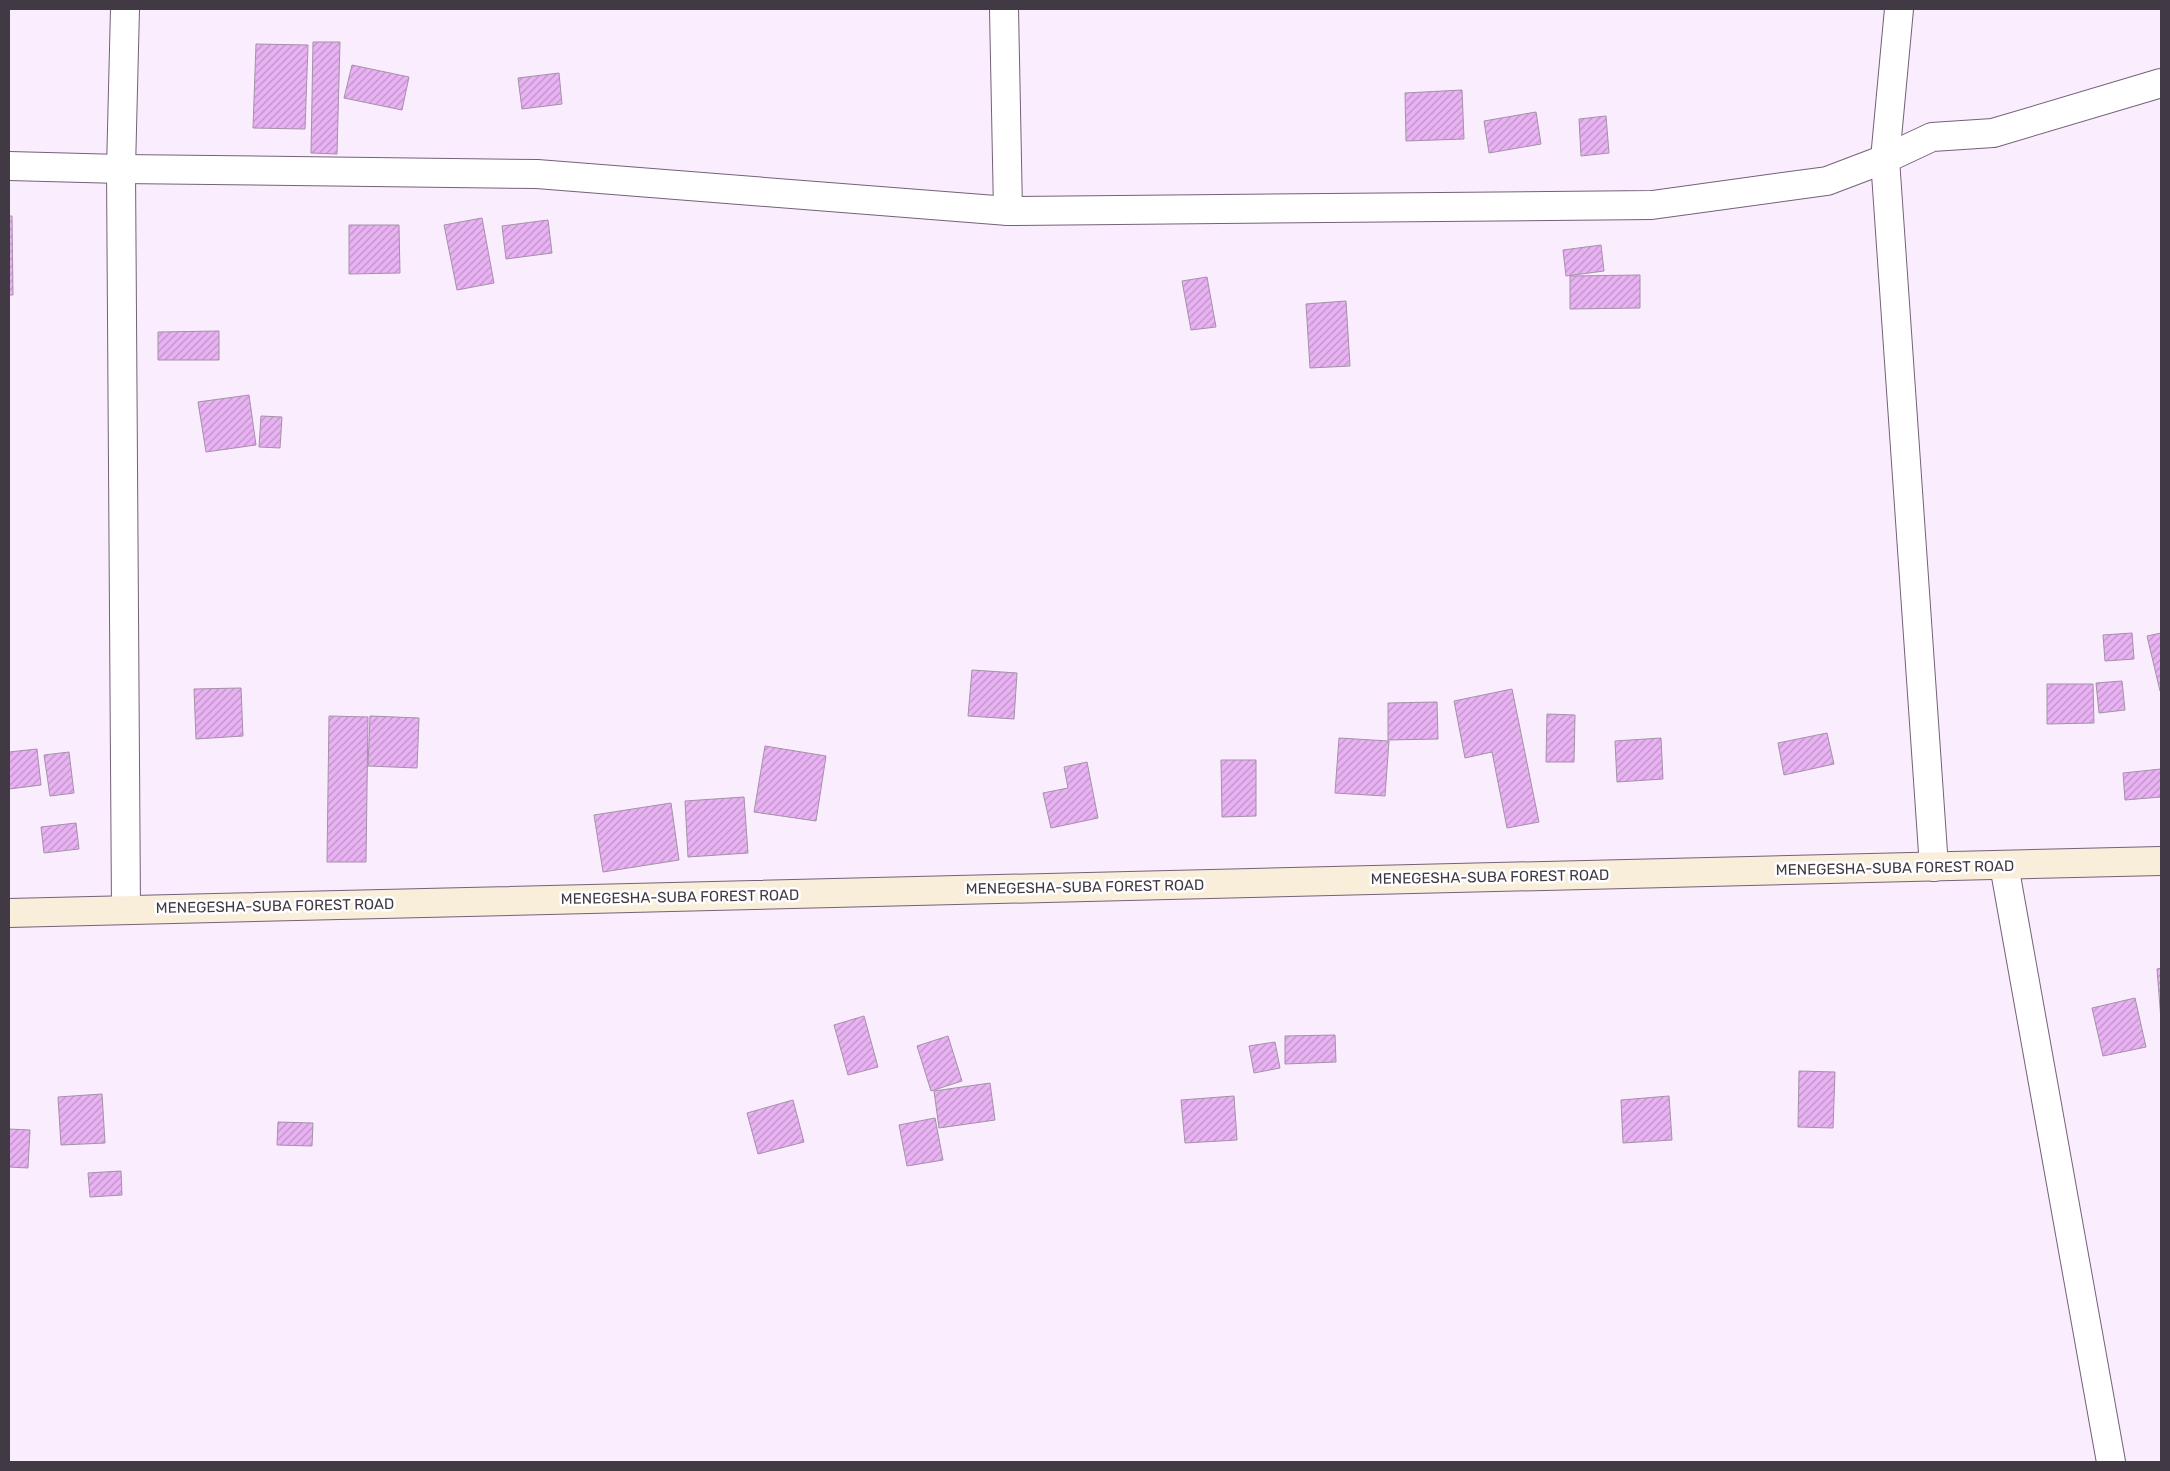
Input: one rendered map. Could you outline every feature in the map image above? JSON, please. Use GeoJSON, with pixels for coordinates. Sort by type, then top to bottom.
{"type":"FeatureCollection","features":[{"type":"Feature","properties":{"kind":"street"},"geometry":{"type":"LineString","coordinates":[[125,9],[121,169],[126,910]]}},
{"type":"Feature","properties":{"kind":"street"},"geometry":{"type":"LineString","coordinates":[[1004,9],[1008,212]]}},
{"type":"Feature","properties":{"kind":"street"},"geometry":{"type":"LineString","coordinates":[[1899,9],[1885,159],[1934,867]]}},
{"type":"Feature","properties":{"kind":"street"},"geometry":{"type":"LineString","coordinates":[[9,166],[537,174],[1008,212],[1652,205],[1827,181],[1885,159],[1932,137],[1993,133],[2161,83]]}},
{"type":"Feature","properties":{"kind":"street","name":"MENEGESHA-SUBA FOREST ROAD"},"geometry":{"type":"LineString","coordinates":[[9,913],[2161,861]]}},
{"type":"Feature","properties":{"kind":"street"},"geometry":{"type":"LineString","coordinates":[[2004,865],[2111,1462]]}},
{"type":"Feature","properties":{"kind":"building"},"geometry":{"type":"Polygon","coordinates":[[[313,42],[340,42],[337,154],[311,153],[313,42]]]}},
{"type":"Feature","properties":{"kind":"building"},"geometry":{"type":"Polygon","coordinates":[[[256,44],[308,45],[305,129],[253,128],[256,44]]]}},
{"type":"Feature","properties":{"kind":"building"},"geometry":{"type":"Polygon","coordinates":[[[352,65],[409,77],[402,110],[344,98],[352,65]]]}},
{"type":"Feature","properties":{"kind":"building"},"geometry":{"type":"Polygon","coordinates":[[[559,73],[562,104],[522,109],[518,78],[559,73]]]}},
{"type":"Feature","properties":{"kind":"building"},"geometry":{"type":"Polygon","coordinates":[[[1462,90],[1464,139],[1406,141],[1405,93],[1462,90]]]}},
{"type":"Feature","properties":{"kind":"building"},"geometry":{"type":"Polygon","coordinates":[[[1536,112],[1541,144],[1489,153],[1484,121],[1536,112]]]}},
{"type":"Feature","properties":{"kind":"building"},"geometry":{"type":"Polygon","coordinates":[[[1606,116],[1609,153],[1581,156],[1579,119],[1606,116]]]}},
{"type":"Feature","properties":{"kind":"building"},"geometry":{"type":"Polygon","coordinates":[[[9,216],[12,216],[13,295],[9,295],[9,216]]]}},
{"type":"Feature","properties":{"kind":"building"},"geometry":{"type":"Polygon","coordinates":[[[482,218],[494,283],[457,290],[444,225],[482,218]]]}},
{"type":"Feature","properties":{"kind":"building"},"geometry":{"type":"Polygon","coordinates":[[[548,220],[552,253],[506,259],[502,226],[548,220]]]}},
{"type":"Feature","properties":{"kind":"building"},"geometry":{"type":"Polygon","coordinates":[[[349,225],[399,225],[400,273],[349,274],[349,225]]]}},
{"type":"Feature","properties":{"kind":"building"},"geometry":{"type":"Polygon","coordinates":[[[1601,245],[1604,271],[1566,276],[1563,250],[1601,245]]]}},
{"type":"Feature","properties":{"kind":"building"},"geometry":{"type":"Polygon","coordinates":[[[1640,275],[1640,308],[1570,309],[1570,276],[1640,275]]]}},
{"type":"Feature","properties":{"kind":"building"},"geometry":{"type":"Polygon","coordinates":[[[1207,277],[1216,327],[1191,330],[1182,281],[1207,277]]]}},
{"type":"Feature","properties":{"kind":"building"},"geometry":{"type":"Polygon","coordinates":[[[1346,301],[1350,366],[1310,368],[1306,304],[1346,301]]]}},
{"type":"Feature","properties":{"kind":"building"},"geometry":{"type":"Polygon","coordinates":[[[219,331],[219,360],[158,360],[158,332],[219,331]]]}},
{"type":"Feature","properties":{"kind":"building"},"geometry":{"type":"Polygon","coordinates":[[[249,395],[256,445],[206,452],[198,402],[249,395]]]}},
{"type":"Feature","properties":{"kind":"building"},"geometry":{"type":"Polygon","coordinates":[[[261,416],[282,417],[280,448],[259,447],[261,416]]]}},
{"type":"Feature","properties":{"kind":"building"},"geometry":{"type":"Polygon","coordinates":[[[2132,633],[2134,659],[2105,661],[2103,635],[2132,633]]]}},
{"type":"Feature","properties":{"kind":"building"},"geometry":{"type":"Polygon","coordinates":[[[2161,633],[2161,691],[2160,691],[2147,636],[2161,633]]]}},
{"type":"Feature","properties":{"kind":"building"},"geometry":{"type":"Polygon","coordinates":[[[972,670],[1017,673],[1014,719],[968,716],[972,670]]]}},
{"type":"Feature","properties":{"kind":"building"},"geometry":{"type":"Polygon","coordinates":[[[2122,681],[2125,710],[2099,713],[2096,683],[2122,681]]]}},
{"type":"Feature","properties":{"kind":"building"},"geometry":{"type":"Polygon","coordinates":[[[2047,684],[2093,684],[2094,723],[2047,724],[2047,684]]]}},
{"type":"Feature","properties":{"kind":"building"},"geometry":{"type":"Polygon","coordinates":[[[241,688],[243,736],[196,739],[194,689],[241,688]]]}},
{"type":"Feature","properties":{"kind":"building"},"geometry":{"type":"Polygon","coordinates":[[[1512,689],[1539,822],[1507,828],[1492,752],[1465,758],[1454,701],[1512,689]]]}},
{"type":"Feature","properties":{"kind":"building"},"geometry":{"type":"Polygon","coordinates":[[[1437,702],[1438,739],[1388,740],[1388,703],[1437,702]]]}},
{"type":"Feature","properties":{"kind":"building"},"geometry":{"type":"Polygon","coordinates":[[[1547,714],[1575,715],[1574,762],[1546,762],[1547,714]]]}},
{"type":"Feature","properties":{"kind":"building"},"geometry":{"type":"Polygon","coordinates":[[[329,716],[368,717],[366,862],[327,862],[329,716]]]}},
{"type":"Feature","properties":{"kind":"building"},"geometry":{"type":"Polygon","coordinates":[[[370,716],[419,718],[417,768],[368,766],[370,716]]]}},
{"type":"Feature","properties":{"kind":"building"},"geometry":{"type":"Polygon","coordinates":[[[1827,733],[1834,764],[1784,775],[1778,743],[1827,733]]]}},
{"type":"Feature","properties":{"kind":"building"},"geometry":{"type":"Polygon","coordinates":[[[1339,738],[1389,741],[1385,796],[1335,793],[1339,738]]]}},
{"type":"Feature","properties":{"kind":"building"},"geometry":{"type":"Polygon","coordinates":[[[1661,738],[1663,779],[1617,782],[1615,741],[1661,738]]]}},
{"type":"Feature","properties":{"kind":"building"},"geometry":{"type":"Polygon","coordinates":[[[765,746],[826,756],[816,821],[754,812],[765,746]]]}},
{"type":"Feature","properties":{"kind":"building"},"geometry":{"type":"Polygon","coordinates":[[[37,749],[41,785],[9,789],[9,752],[37,749]]]}},
{"type":"Feature","properties":{"kind":"building"},"geometry":{"type":"Polygon","coordinates":[[[69,752],[74,793],[50,796],[44,755],[69,752]]]}},
{"type":"Feature","properties":{"kind":"building"},"geometry":{"type":"Polygon","coordinates":[[[1221,760],[1256,760],[1256,816],[1222,817],[1221,760]]]}},
{"type":"Feature","properties":{"kind":"building"},"geometry":{"type":"Polygon","coordinates":[[[1087,762],[1098,818],[1051,828],[1043,793],[1068,788],[1064,767],[1087,762]]]}},
{"type":"Feature","properties":{"kind":"building"},"geometry":{"type":"Polygon","coordinates":[[[2161,769],[2161,797],[2125,800],[2123,773],[2161,769]]]}},
{"type":"Feature","properties":{"kind":"building"},"geometry":{"type":"Polygon","coordinates":[[[744,797],[748,853],[688,857],[685,801],[744,797]]]}},
{"type":"Feature","properties":{"kind":"building"},"geometry":{"type":"Polygon","coordinates":[[[671,803],[679,860],[603,872],[594,815],[671,803]]]}},
{"type":"Feature","properties":{"kind":"building"},"geometry":{"type":"Polygon","coordinates":[[[76,823],[79,849],[44,853],[41,827],[76,823]]]}},
{"type":"Feature","properties":{"kind":"building"},"geometry":{"type":"Polygon","coordinates":[[[2161,968],[2161,1020],[2157,969],[2161,968]]]}},
{"type":"Feature","properties":{"kind":"building"},"geometry":{"type":"Polygon","coordinates":[[[2135,998],[2146,1047],[2103,1056],[2092,1008],[2135,998]]]}},
{"type":"Feature","properties":{"kind":"building"},"geometry":{"type":"Polygon","coordinates":[[[864,1016],[878,1067],[848,1075],[834,1025],[864,1016]]]}},
{"type":"Feature","properties":{"kind":"building"},"geometry":{"type":"Polygon","coordinates":[[[1335,1035],[1336,1062],[1285,1064],[1285,1036],[1335,1035]]]}},
{"type":"Feature","properties":{"kind":"building"},"geometry":{"type":"Polygon","coordinates":[[[948,1036],[962,1081],[931,1091],[917,1046],[948,1036]]]}},
{"type":"Feature","properties":{"kind":"building"},"geometry":{"type":"Polygon","coordinates":[[[1275,1042],[1280,1068],[1254,1073],[1249,1046],[1275,1042]]]}},
{"type":"Feature","properties":{"kind":"building"},"geometry":{"type":"Polygon","coordinates":[[[1799,1071],[1835,1072],[1833,1128],[1798,1127],[1799,1071]]]}},
{"type":"Feature","properties":{"kind":"building"},"geometry":{"type":"Polygon","coordinates":[[[990,1083],[995,1120],[939,1128],[934,1091],[990,1083]]]}},
{"type":"Feature","properties":{"kind":"building"},"geometry":{"type":"Polygon","coordinates":[[[102,1094],[105,1143],[61,1145],[58,1097],[102,1094]]]}},
{"type":"Feature","properties":{"kind":"building"},"geometry":{"type":"Polygon","coordinates":[[[1234,1096],[1237,1140],[1185,1143],[1181,1100],[1234,1096]]]}},
{"type":"Feature","properties":{"kind":"building"},"geometry":{"type":"Polygon","coordinates":[[[1669,1096],[1672,1140],[1623,1143],[1621,1100],[1669,1096]]]}},
{"type":"Feature","properties":{"kind":"building"},"geometry":{"type":"Polygon","coordinates":[[[793,1100],[804,1142],[758,1154],[747,1113],[793,1100]]]}},
{"type":"Feature","properties":{"kind":"building"},"geometry":{"type":"Polygon","coordinates":[[[935,1118],[943,1160],[907,1166],[899,1125],[935,1118]]]}},
{"type":"Feature","properties":{"kind":"building"},"geometry":{"type":"Polygon","coordinates":[[[278,1122],[313,1123],[312,1146],[277,1145],[278,1122]]]}},
{"type":"Feature","properties":{"kind":"building"},"geometry":{"type":"Polygon","coordinates":[[[9,1129],[30,1130],[28,1168],[9,1167],[9,1129]]]}},
{"type":"Feature","properties":{"kind":"building"},"geometry":{"type":"Polygon","coordinates":[[[121,1171],[122,1195],[90,1197],[88,1173],[121,1171]]]}}]}
